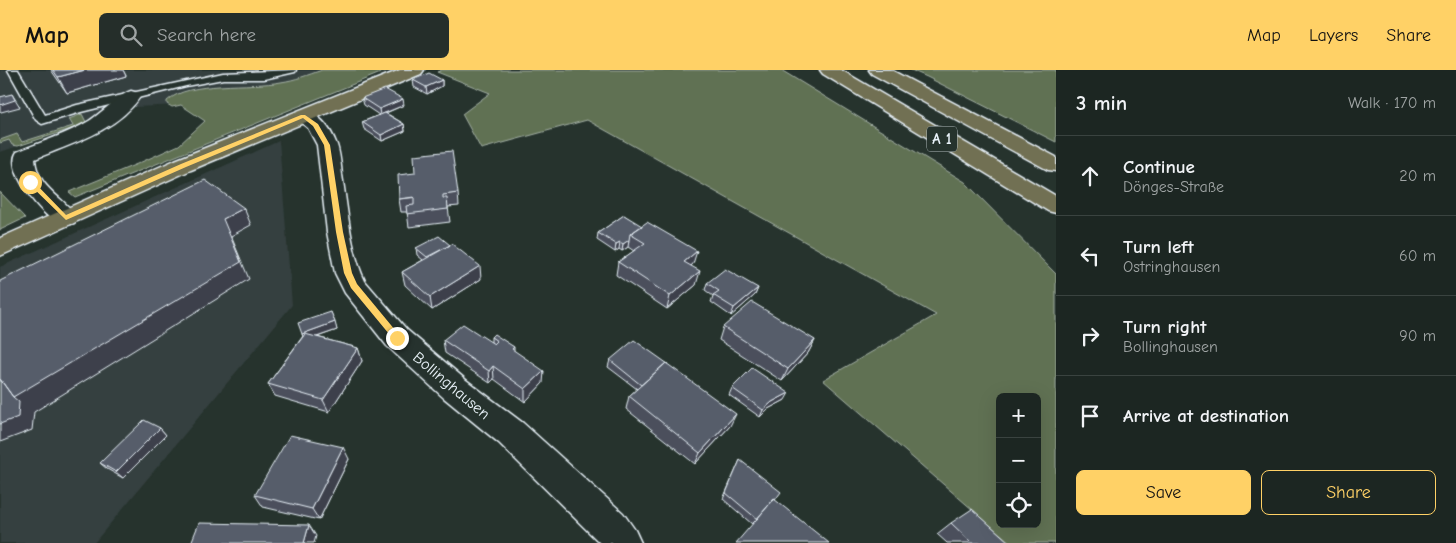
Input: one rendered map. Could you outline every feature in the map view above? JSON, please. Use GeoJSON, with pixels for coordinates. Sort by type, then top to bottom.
{"type":"FeatureCollection","features":[{"type":"Feature","properties":{"kind":"main road"},"geometry":{"type":"LineString","coordinates":[[0,248],[183,165],[415,70]]}},
{"type":"Feature","properties":{"kind":"main road","name":"A 1"},"geometry":{"type":"LineString","coordinates":[[829,70],[1056,206]]}},
{"type":"Feature","properties":{"kind":"main road","name":"A 1"},"geometry":{"type":"LineString","coordinates":[[878,70],[1056,166]]}},
{"type":"Feature","properties":{"kind":"street"},"geometry":{"type":"LineString","coordinates":[[66,218],[30,182],[23,167],[24,156],[95,126],[112,116],[131,97]]}},
{"type":"Feature","properties":{"kind":"street","name":"Bollinghausen"},"geometry":{"type":"LineString","coordinates":[[303,116],[316,125],[327,145],[339,232],[348,273],[354,286],[397,338],[455,389],[511,433],[610,526],[622,543]]}},
{"type":"Feature","properties":{"kind":"lane"},"geometry":{"type":"LineString","coordinates":[[13,70],[42,120],[76,109],[186,83],[223,76],[264,76],[291,70]]}},
{"type":"Feature","properties":{"kind":"shaded area"},"geometry":{"type":"Polygon","coordinates":[[[0,70],[388,70],[316,98],[205,120],[181,105],[134,107],[86,120],[84,124],[74,128],[0,152],[0,70]]]}},
{"type":"Feature","properties":{"kind":"shaded area"},"geometry":{"type":"Polygon","coordinates":[[[279,141],[292,305],[94,543],[0,543],[0,267],[279,141]]]}},
{"type":"Feature","properties":{"kind":"green space"},"geometry":{"type":"Polygon","coordinates":[[[322,70],[388,70],[75,197],[69,192],[179,145],[205,121],[181,105],[172,107],[167,104],[167,101],[177,94],[205,87],[281,82],[322,70]]]}},
{"type":"Feature","properties":{"kind":"green space"},"geometry":{"type":"Polygon","coordinates":[[[442,70],[781,70],[965,182],[1056,274],[1056,543],[1011,543],[823,380],[936,315],[587,120],[481,149],[462,114],[490,93],[437,72],[442,70]]]}},
{"type":"Feature","properties":{"kind":"green space"},"geometry":{"type":"Polygon","coordinates":[[[911,70],[1056,70],[1056,142],[927,77],[911,70]]]}},
{"type":"Feature","properties":{"kind":"green space"},"geometry":{"type":"Polygon","coordinates":[[[82,114],[86,122],[74,128],[18,146],[12,145],[9,140],[0,143],[0,140],[17,134],[22,142],[73,126],[69,119],[82,114]]]}},
{"type":"Feature","properties":{"kind":"green space"},"geometry":{"type":"Polygon","coordinates":[[[0,192],[25,218],[0,230],[0,192]]]}},
{"type":"Feature","properties":{"kind":"building"},"geometry":{"type":"Polygon","coordinates":[[[53,70],[85,70],[58,77],[53,70]]]}},
{"type":"Feature","properties":{"kind":"building"},"geometry":{"type":"Polygon","coordinates":[[[429,73],[442,80],[426,87],[413,80],[429,73]]]}},
{"type":"Feature","properties":{"kind":"building"},"geometry":{"type":"Polygon","coordinates":[[[385,89],[403,99],[379,109],[362,98],[385,89]]]}},
{"type":"Feature","properties":{"kind":"building"},"geometry":{"type":"Polygon","coordinates":[[[12,94],[15,100],[0,105],[0,97],[12,94]]]}},
{"type":"Feature","properties":{"kind":"building"},"geometry":{"type":"Polygon","coordinates":[[[385,113],[404,124],[381,135],[362,122],[385,113]]]}},
{"type":"Feature","properties":{"kind":"building"},"geometry":{"type":"Polygon","coordinates":[[[452,151],[458,193],[443,195],[443,198],[447,198],[448,209],[407,214],[406,206],[414,205],[414,197],[399,199],[398,175],[415,173],[414,155],[452,151]]]}},
{"type":"Feature","properties":{"kind":"building"},"geometry":{"type":"Polygon","coordinates":[[[205,180],[244,208],[223,219],[241,262],[13,397],[0,379],[0,281],[205,180]]]}},
{"type":"Feature","properties":{"kind":"building"},"geometry":{"type":"Polygon","coordinates":[[[624,215],[642,226],[630,234],[629,240],[623,244],[620,242],[616,244],[598,233],[624,215]]]}},
{"type":"Feature","properties":{"kind":"building"},"geometry":{"type":"Polygon","coordinates":[[[647,222],[697,251],[684,262],[700,271],[670,296],[618,262],[645,243],[630,234],[647,222]]]}},
{"type":"Feature","properties":{"kind":"building"},"geometry":{"type":"Polygon","coordinates":[[[439,236],[450,245],[427,257],[416,248],[439,236]]]}},
{"type":"Feature","properties":{"kind":"building"},"geometry":{"type":"Polygon","coordinates":[[[452,244],[480,266],[430,297],[402,272],[452,244]]]}},
{"type":"Feature","properties":{"kind":"building"},"geometry":{"type":"Polygon","coordinates":[[[725,269],[758,288],[734,308],[713,295],[719,291],[707,283],[725,269]]]}},
{"type":"Feature","properties":{"kind":"building"},"geometry":{"type":"Polygon","coordinates":[[[752,302],[815,340],[788,369],[723,327],[752,302]]]}},
{"type":"Feature","properties":{"kind":"building"},"geometry":{"type":"Polygon","coordinates":[[[331,312],[335,322],[302,334],[298,323],[331,312]]]}},
{"type":"Feature","properties":{"kind":"building"},"geometry":{"type":"Polygon","coordinates":[[[463,324],[494,344],[497,341],[491,337],[494,334],[544,371],[525,389],[493,366],[489,371],[443,340],[463,324]]]}},
{"type":"Feature","properties":{"kind":"building"},"geometry":{"type":"Polygon","coordinates":[[[305,334],[358,348],[323,400],[268,384],[305,334]]]}},
{"type":"Feature","properties":{"kind":"building"},"geometry":{"type":"Polygon","coordinates":[[[634,340],[668,364],[666,363],[641,385],[610,360],[634,340]]]}},
{"type":"Feature","properties":{"kind":"building"},"geometry":{"type":"Polygon","coordinates":[[[666,363],[736,414],[700,453],[629,396],[666,363]]]}},
{"type":"Feature","properties":{"kind":"building"},"geometry":{"type":"Polygon","coordinates":[[[752,368],[789,393],[772,402],[763,410],[732,388],[752,368]]]}},
{"type":"Feature","properties":{"kind":"building"},"geometry":{"type":"Polygon","coordinates":[[[0,379],[19,402],[18,417],[0,424],[0,379]]]}},
{"type":"Feature","properties":{"kind":"building"},"geometry":{"type":"Polygon","coordinates":[[[144,420],[160,428],[116,472],[100,463],[144,420]]]}},
{"type":"Feature","properties":{"kind":"building"},"geometry":{"type":"Polygon","coordinates":[[[290,435],[343,447],[312,509],[255,495],[290,435]]]}},
{"type":"Feature","properties":{"kind":"building"},"geometry":{"type":"Polygon","coordinates":[[[740,460],[781,492],[757,519],[726,493],[740,460]]]}},
{"type":"Feature","properties":{"kind":"building"},"geometry":{"type":"Polygon","coordinates":[[[774,499],[829,543],[736,543],[774,499]]]}},
{"type":"Feature","properties":{"kind":"building"},"geometry":{"type":"Polygon","coordinates":[[[972,509],[1010,543],[972,543],[951,523],[972,509]]]}},
{"type":"Feature","properties":{"kind":"building"},"geometry":{"type":"Polygon","coordinates":[[[199,523],[309,525],[304,543],[191,543],[199,523]]]}},
{"type":"Feature","properties":{"kind":"route"},"geometry":{"type":"LineString","coordinates":[[30,182],[66,218],[183,165],[303,116],[316,125],[327,145],[339,232],[348,273],[354,286],[397,338]]}}]}
